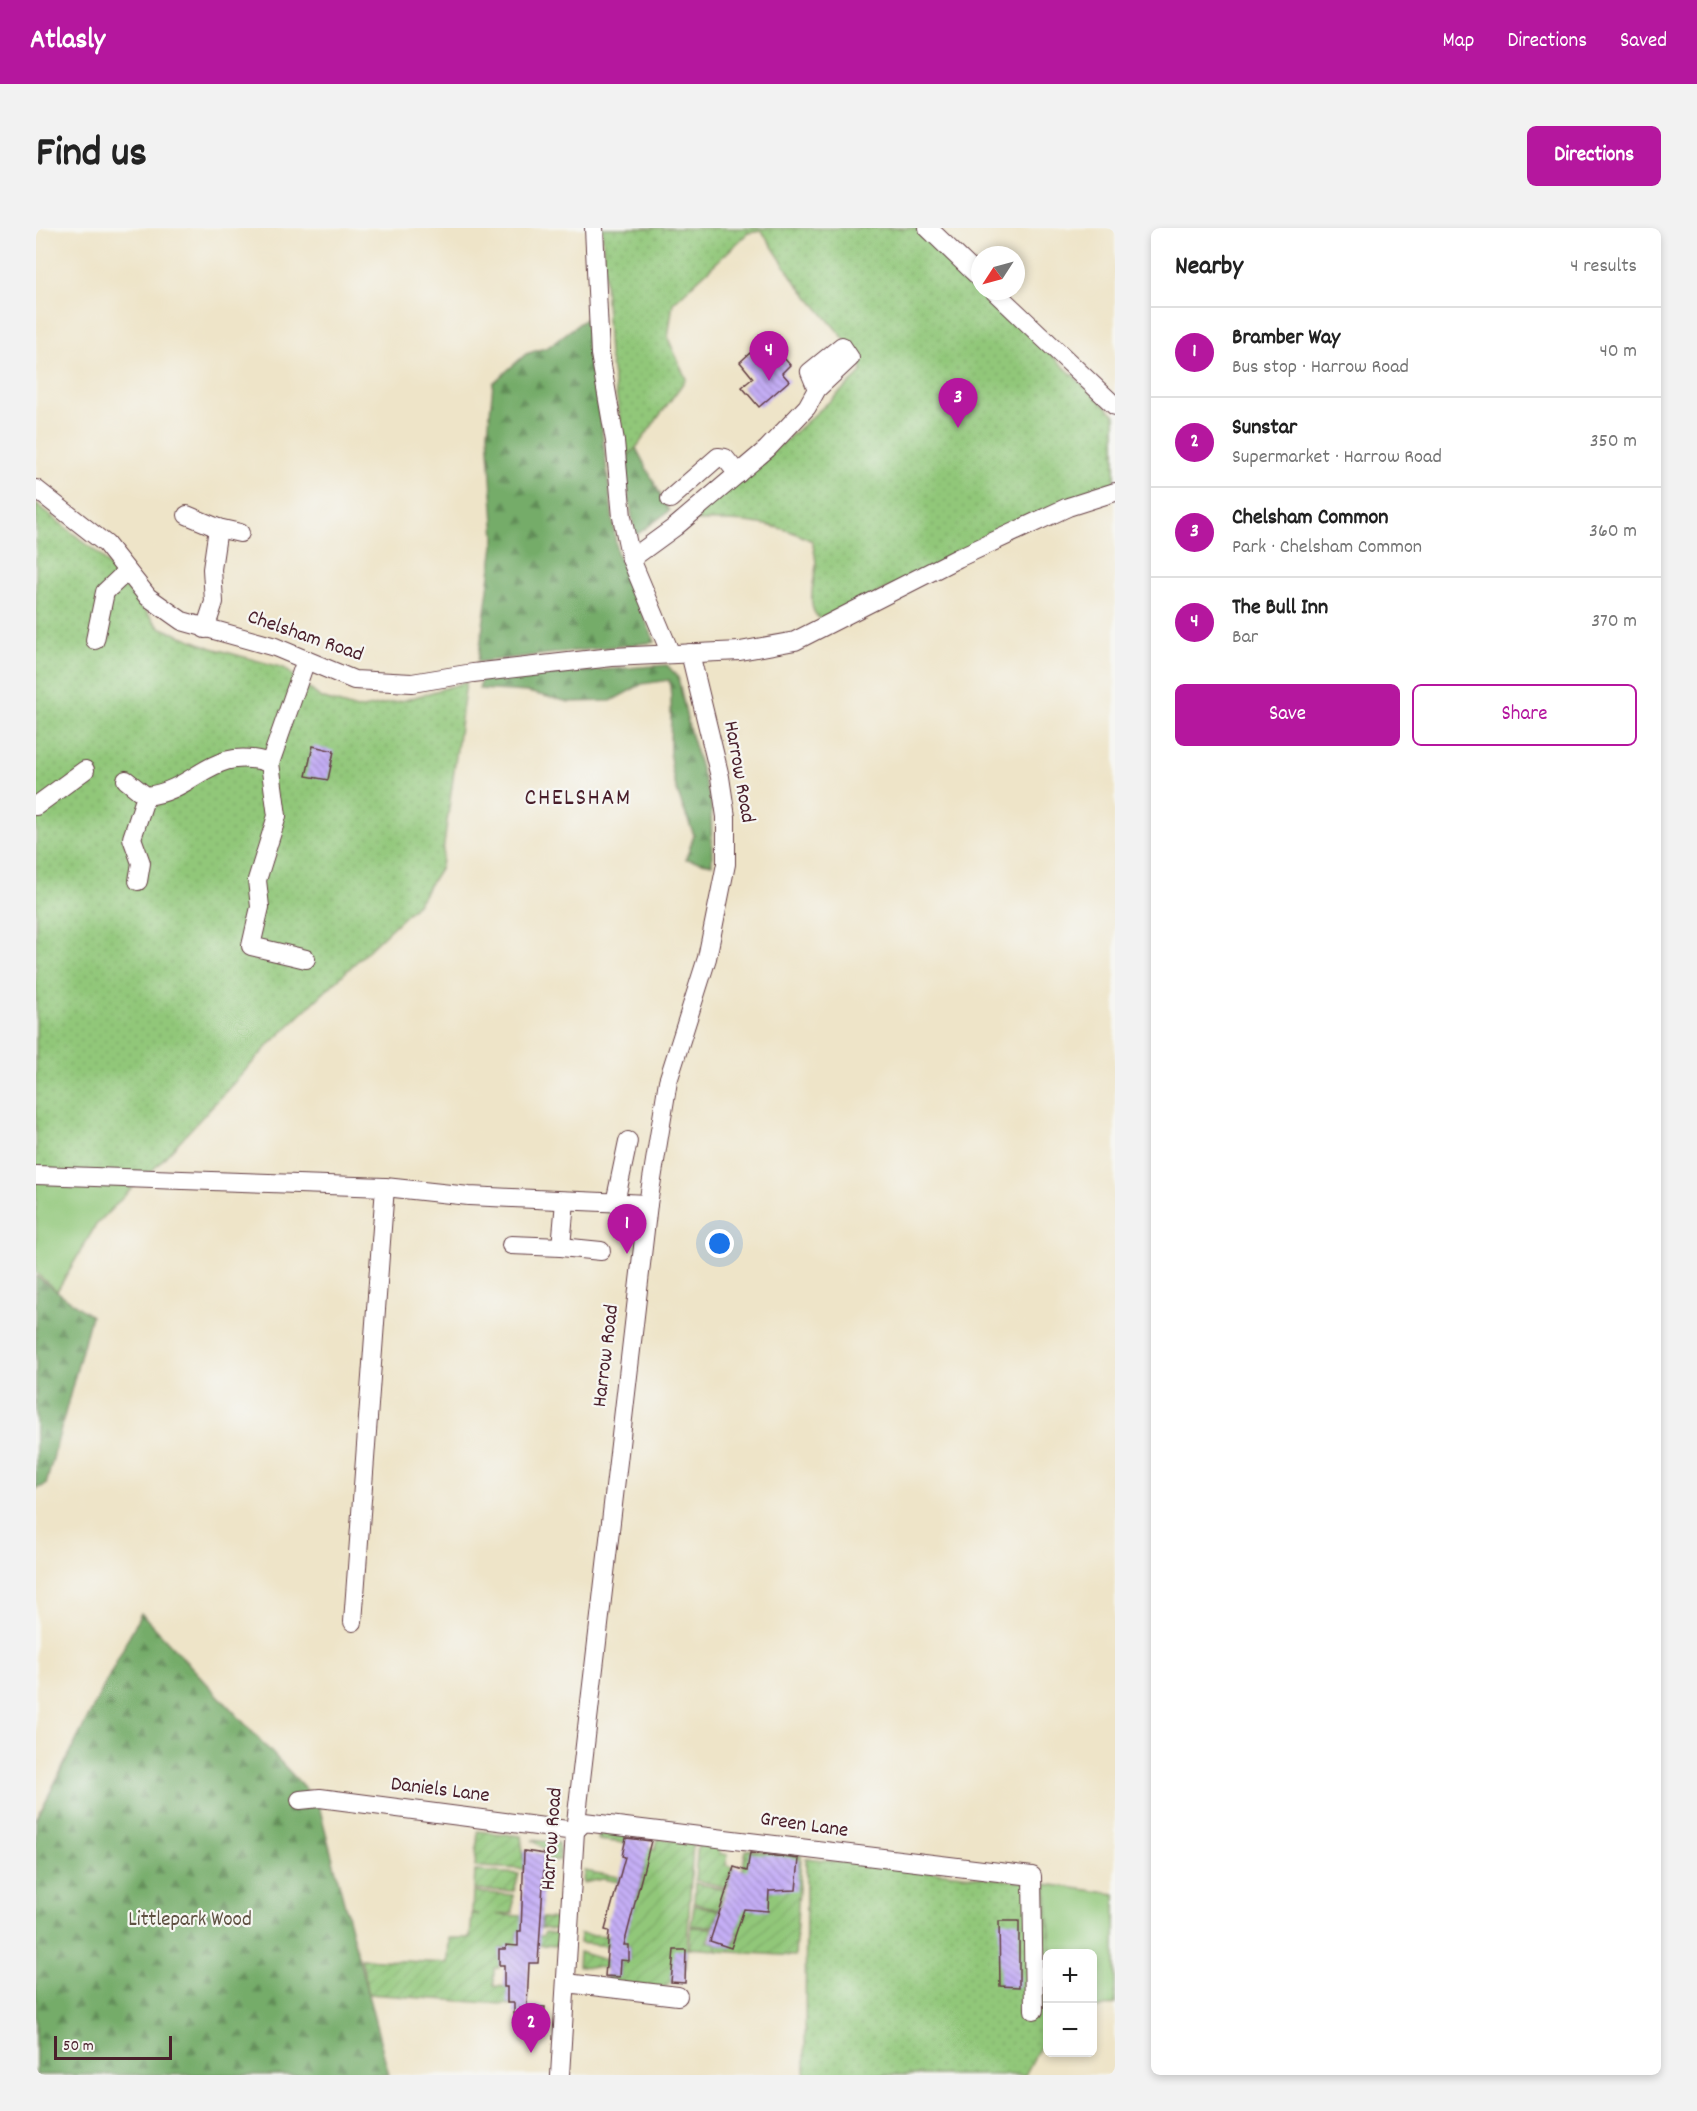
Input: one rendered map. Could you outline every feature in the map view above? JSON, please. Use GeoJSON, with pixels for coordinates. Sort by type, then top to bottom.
{"type":"FeatureCollection","features":[{"type":"Feature","properties":{"kind":"street"},"geometry":{"type":"LineString","coordinates":[[594,228],[600,354],[615,441],[622,517],[631,559],[670,652]]}},
{"type":"Feature","properties":{"kind":"street"},"geometry":{"type":"LineString","coordinates":[[928,228],[971,269]]}},
{"type":"Feature","properties":{"kind":"street"},"geometry":{"type":"LineString","coordinates":[[1003,300],[1115,406]]}},
{"type":"Feature","properties":{"kind":"street"},"geometry":{"type":"LineString","coordinates":[[631,559],[767,449],[807,407],[817,389]]}},
{"type":"Feature","properties":{"kind":"street"},"geometry":{"type":"LineString","coordinates":[[670,500],[718,457],[725,458],[738,474]]}},
{"type":"Feature","properties":{"kind":"street","name":"Chelsham Road"},"geometry":{"type":"LineString","coordinates":[[36,489],[106,544],[156,603],[182,621],[275,647],[354,680],[412,683],[473,673],[612,657],[670,652],[740,651],[795,641],[958,558],[1068,507],[1113,499]]}},
{"type":"Feature","properties":{"kind":"street"},"geometry":{"type":"LineString","coordinates":[[187,515],[218,528],[240,533]]}},
{"type":"Feature","properties":{"kind":"street"},"geometry":{"type":"LineString","coordinates":[[205,629],[214,602],[212,569],[218,528]]}},
{"type":"Feature","properties":{"kind":"street"},"geometry":{"type":"LineString","coordinates":[[95,640],[105,592],[127,571]]}},
{"type":"Feature","properties":{"kind":"street","name":"Harrow Road"},"geometry":{"type":"LineString","coordinates":[[560,2075],[575,1831],[648,1204],[668,1081],[707,958],[726,864],[726,817],[720,777],[690,653]]}},
{"type":"Feature","properties":{"kind":"street"},"geometry":{"type":"LineString","coordinates":[[306,660],[270,763],[277,816],[257,880],[260,907],[251,946],[306,959]]}},
{"type":"Feature","properties":{"kind":"street"},"geometry":{"type":"LineString","coordinates":[[126,780],[146,796],[160,795],[179,787],[201,771],[225,759],[251,757],[270,763]]}},
{"type":"Feature","properties":{"kind":"street"},"geometry":{"type":"LineString","coordinates":[[36,806],[85,770]]}},
{"type":"Feature","properties":{"kind":"street"},"geometry":{"type":"LineString","coordinates":[[138,881],[141,863],[132,838],[146,796]]}},
{"type":"Feature","properties":{"kind":"street"},"geometry":{"type":"LineString","coordinates":[[615,1203],[628,1142]]}},
{"type":"Feature","properties":{"kind":"street"},"geometry":{"type":"LineString","coordinates":[[36,1175],[385,1187],[469,1196],[648,1204]]}},
{"type":"Feature","properties":{"kind":"street"},"geometry":{"type":"LineString","coordinates":[[353,1622],[385,1187]]}},
{"type":"Feature","properties":{"kind":"street"},"geometry":{"type":"LineString","coordinates":[[561,1247],[565,1201]]}},
{"type":"Feature","properties":{"kind":"street"},"geometry":{"type":"LineString","coordinates":[[511,1245],[601,1251]]}},
{"type":"Feature","properties":{"kind":"street","name":"Daniels Lane"},"geometry":{"type":"LineString","coordinates":[[300,1800],[320,1798],[575,1831]]}},
{"type":"Feature","properties":{"kind":"street","name":"Green Lane"},"geometry":{"type":"LineString","coordinates":[[575,1831],[584,1822],[1032,1876],[1034,2010]]}},
{"type":"Feature","properties":{"kind":"street"},"geometry":{"type":"LineString","coordinates":[[566,1983],[678,1996]]}},
{"type":"Feature","properties":{"kind":"green space"},"geometry":{"type":"Polygon","coordinates":[[[602,228],[918,228],[971,278],[971,300],[994,300],[1115,415],[1115,485],[821,619],[816,615],[812,602],[816,565],[812,541],[798,534],[767,525],[736,521],[688,521],[786,440],[862,371],[860,357],[794,280],[762,231],[748,233],[673,303],[668,338],[686,379],[636,448],[627,456],[609,354],[602,228]]]}},
{"type":"Feature","properties":{"kind":"green space"},"geometry":{"type":"Polygon","coordinates":[[[588,317],[617,553],[655,642],[478,662],[495,538],[488,433],[493,383],[526,354],[548,347],[588,317]]]}},
{"type":"Feature","properties":{"kind":"green space"},"geometry":{"type":"Polygon","coordinates":[[[636,448],[669,511],[635,536],[623,460],[636,448]]]}},
{"type":"Feature","properties":{"kind":"green space"},"geometry":{"type":"Polygon","coordinates":[[[36,504],[99,554],[159,627],[212,648],[284,668],[321,698],[357,709],[405,700],[466,682],[441,867],[418,903],[269,1045],[151,1172],[36,1181],[36,504]]]}},
{"type":"Feature","properties":{"kind":"green space"},"geometry":{"type":"Polygon","coordinates":[[[667,665],[678,677],[690,732],[711,802],[712,864],[686,859],[694,835],[679,796],[671,764],[669,680],[642,684],[611,701],[569,702],[527,692],[479,689],[481,679],[667,665]]]}},
{"type":"Feature","properties":{"kind":"green space"},"geometry":{"type":"Polygon","coordinates":[[[36,1181],[135,1185],[96,1225],[57,1291],[36,1273],[36,1181]]]}},
{"type":"Feature","properties":{"kind":"green space"},"geometry":{"type":"Polygon","coordinates":[[[36,1276],[91,1316],[46,1485],[36,1489],[36,1276]]]}},
{"type":"Feature","properties":{"kind":"green space","name":"Littlepark Wood"},"geometry":{"type":"Polygon","coordinates":[[[141,1613],[318,1802],[389,2075],[36,2075],[36,1820],[141,1613]]]}},
{"type":"Feature","properties":{"kind":"green space"},"geometry":{"type":"Polygon","coordinates":[[[478,1831],[521,1836],[525,1869],[475,1867],[478,1831]]]}},
{"type":"Feature","properties":{"kind":"green space"},"geometry":{"type":"Polygon","coordinates":[[[599,1833],[627,1835],[625,1843],[598,1840],[599,1833]]]}},
{"type":"Feature","properties":{"kind":"green space"},"geometry":{"type":"Polygon","coordinates":[[[658,1839],[693,1841],[686,1968],[673,1966],[671,1983],[663,1988],[606,1982],[607,1976],[620,1977],[621,1957],[629,1958],[629,1945],[622,1945],[631,1917],[623,1915],[629,1896],[637,1897],[641,1881],[634,1880],[642,1879],[647,1847],[655,1849],[658,1839]]]}},
{"type":"Feature","properties":{"kind":"green space"},"geometry":{"type":"Polygon","coordinates":[[[532,1840],[558,1843],[560,1860],[549,1860],[545,1849],[532,1840]]]}},
{"type":"Feature","properties":{"kind":"green space"},"geometry":{"type":"Polygon","coordinates":[[[698,1842],[721,1845],[719,1853],[728,1855],[726,1865],[733,1867],[726,1887],[695,1880],[698,1842]]]}},
{"type":"Feature","properties":{"kind":"green space"},"geometry":{"type":"Polygon","coordinates":[[[746,1850],[801,1855],[795,1956],[717,1951],[717,1947],[716,1950],[689,1948],[691,1927],[713,1928],[707,1941],[725,1946],[727,1940],[734,1942],[738,1932],[730,1930],[737,1928],[740,1919],[746,1850]]]}},
{"type":"Feature","properties":{"kind":"green space"},"geometry":{"type":"Polygon","coordinates":[[[806,1858],[1046,1884],[1051,1949],[1043,1949],[1043,2041],[1025,2075],[805,2075],[806,1858]]]}},
{"type":"Feature","properties":{"kind":"green space"},"geometry":{"type":"Polygon","coordinates":[[[475,1871],[519,1874],[514,1891],[474,1890],[475,1871]]]}},
{"type":"Feature","properties":{"kind":"green space"},"geometry":{"type":"Polygon","coordinates":[[[584,1871],[620,1877],[618,1882],[603,1879],[583,1883],[584,1871]]]}},
{"type":"Feature","properties":{"kind":"green space"},"geometry":{"type":"Polygon","coordinates":[[[695,1883],[725,1889],[719,1909],[694,1903],[695,1883]]]}},
{"type":"Feature","properties":{"kind":"green space"},"geometry":{"type":"Polygon","coordinates":[[[1046,1884],[1115,1894],[1115,2004],[1097,2009],[1097,1949],[1051,1949],[1046,1884]]]}},
{"type":"Feature","properties":{"kind":"green space"},"geometry":{"type":"Polygon","coordinates":[[[473,1892],[513,1895],[513,1913],[497,1915],[523,1916],[522,1931],[518,1931],[518,1939],[528,1935],[543,1936],[545,1932],[558,1934],[557,1946],[527,1944],[500,1949],[499,1968],[494,1968],[494,1986],[507,1987],[514,2005],[369,1994],[361,1959],[448,1963],[449,1938],[470,1938],[472,1914],[479,1914],[472,1913],[473,1892]]]}},
{"type":"Feature","properties":{"kind":"green space"},"geometry":{"type":"Polygon","coordinates":[[[694,1905],[719,1910],[714,1926],[691,1926],[694,1905]]]}},
{"type":"Feature","properties":{"kind":"green space"},"geometry":{"type":"Polygon","coordinates":[[[542,1918],[560,1919],[559,1930],[540,1928],[542,1918]]]}},
{"type":"Feature","properties":{"kind":"green space"},"geometry":{"type":"Polygon","coordinates":[[[580,1934],[609,1936],[608,1946],[579,1943],[580,1934]]]}},
{"type":"Feature","properties":{"kind":"green space"},"geometry":{"type":"Polygon","coordinates":[[[579,1952],[606,1960],[606,1968],[578,1966],[579,1952]]]}},
{"type":"Feature","properties":{"kind":"building"},"geometry":{"type":"Polygon","coordinates":[[[772,344],[790,365],[782,373],[789,381],[759,407],[742,387],[753,378],[740,362],[750,353],[754,359],[772,344]]]}},
{"type":"Feature","properties":{"kind":"building"},"geometry":{"type":"Polygon","coordinates":[[[313,746],[334,751],[328,780],[306,776],[313,746]]]}},
{"type":"Feature","properties":{"kind":"building"},"geometry":{"type":"Polygon","coordinates":[[[626,1838],[651,1841],[624,1945],[629,1945],[629,1961],[621,1960],[620,1977],[605,1976],[609,1931],[605,1930],[625,1857],[622,1856],[626,1838]]]}},
{"type":"Feature","properties":{"kind":"building"},"geometry":{"type":"Polygon","coordinates":[[[524,1851],[545,1854],[538,1963],[529,1963],[527,2006],[545,2007],[544,2021],[522,2020],[522,2014],[514,2014],[514,2003],[507,2003],[504,1965],[499,1965],[499,1949],[506,1949],[506,1945],[518,1946],[518,1931],[521,1931],[524,1851]]]}},
{"type":"Feature","properties":{"kind":"building"},"geometry":{"type":"Polygon","coordinates":[[[750,1853],[799,1859],[796,1890],[769,1891],[768,1911],[744,1909],[731,1948],[710,1941],[734,1867],[747,1871],[750,1853]]]}},
{"type":"Feature","properties":{"kind":"building"},"geometry":{"type":"Polygon","coordinates":[[[999,1921],[1019,1921],[1019,1987],[1000,1986],[999,1921]]]}},
{"type":"Feature","properties":{"kind":"building"},"geometry":{"type":"Polygon","coordinates":[[[674,1950],[686,1950],[685,1983],[671,1982],[674,1950]]]}},
{"type":"Feature","properties":{"kind":"place","name":"The Bull Inn"},"geometry":{"type":"Point","coordinates":[769,381]}},
{"type":"Feature","properties":{"kind":"place","name":"Chelsham Common"},"geometry":{"type":"Point","coordinates":[958,428]}},
{"type":"Feature","properties":{"kind":"place","name":"Bramber Way"},"geometry":{"type":"Point","coordinates":[627,1254]}},
{"type":"Feature","properties":{"kind":"place","name":"Sunstar"},"geometry":{"type":"Point","coordinates":[531,2053]}},
{"type":"Feature","properties":{"kind":"district","name":"CHELSHAM"},"geometry":{"type":"Point","coordinates":[578,799]}}]}
